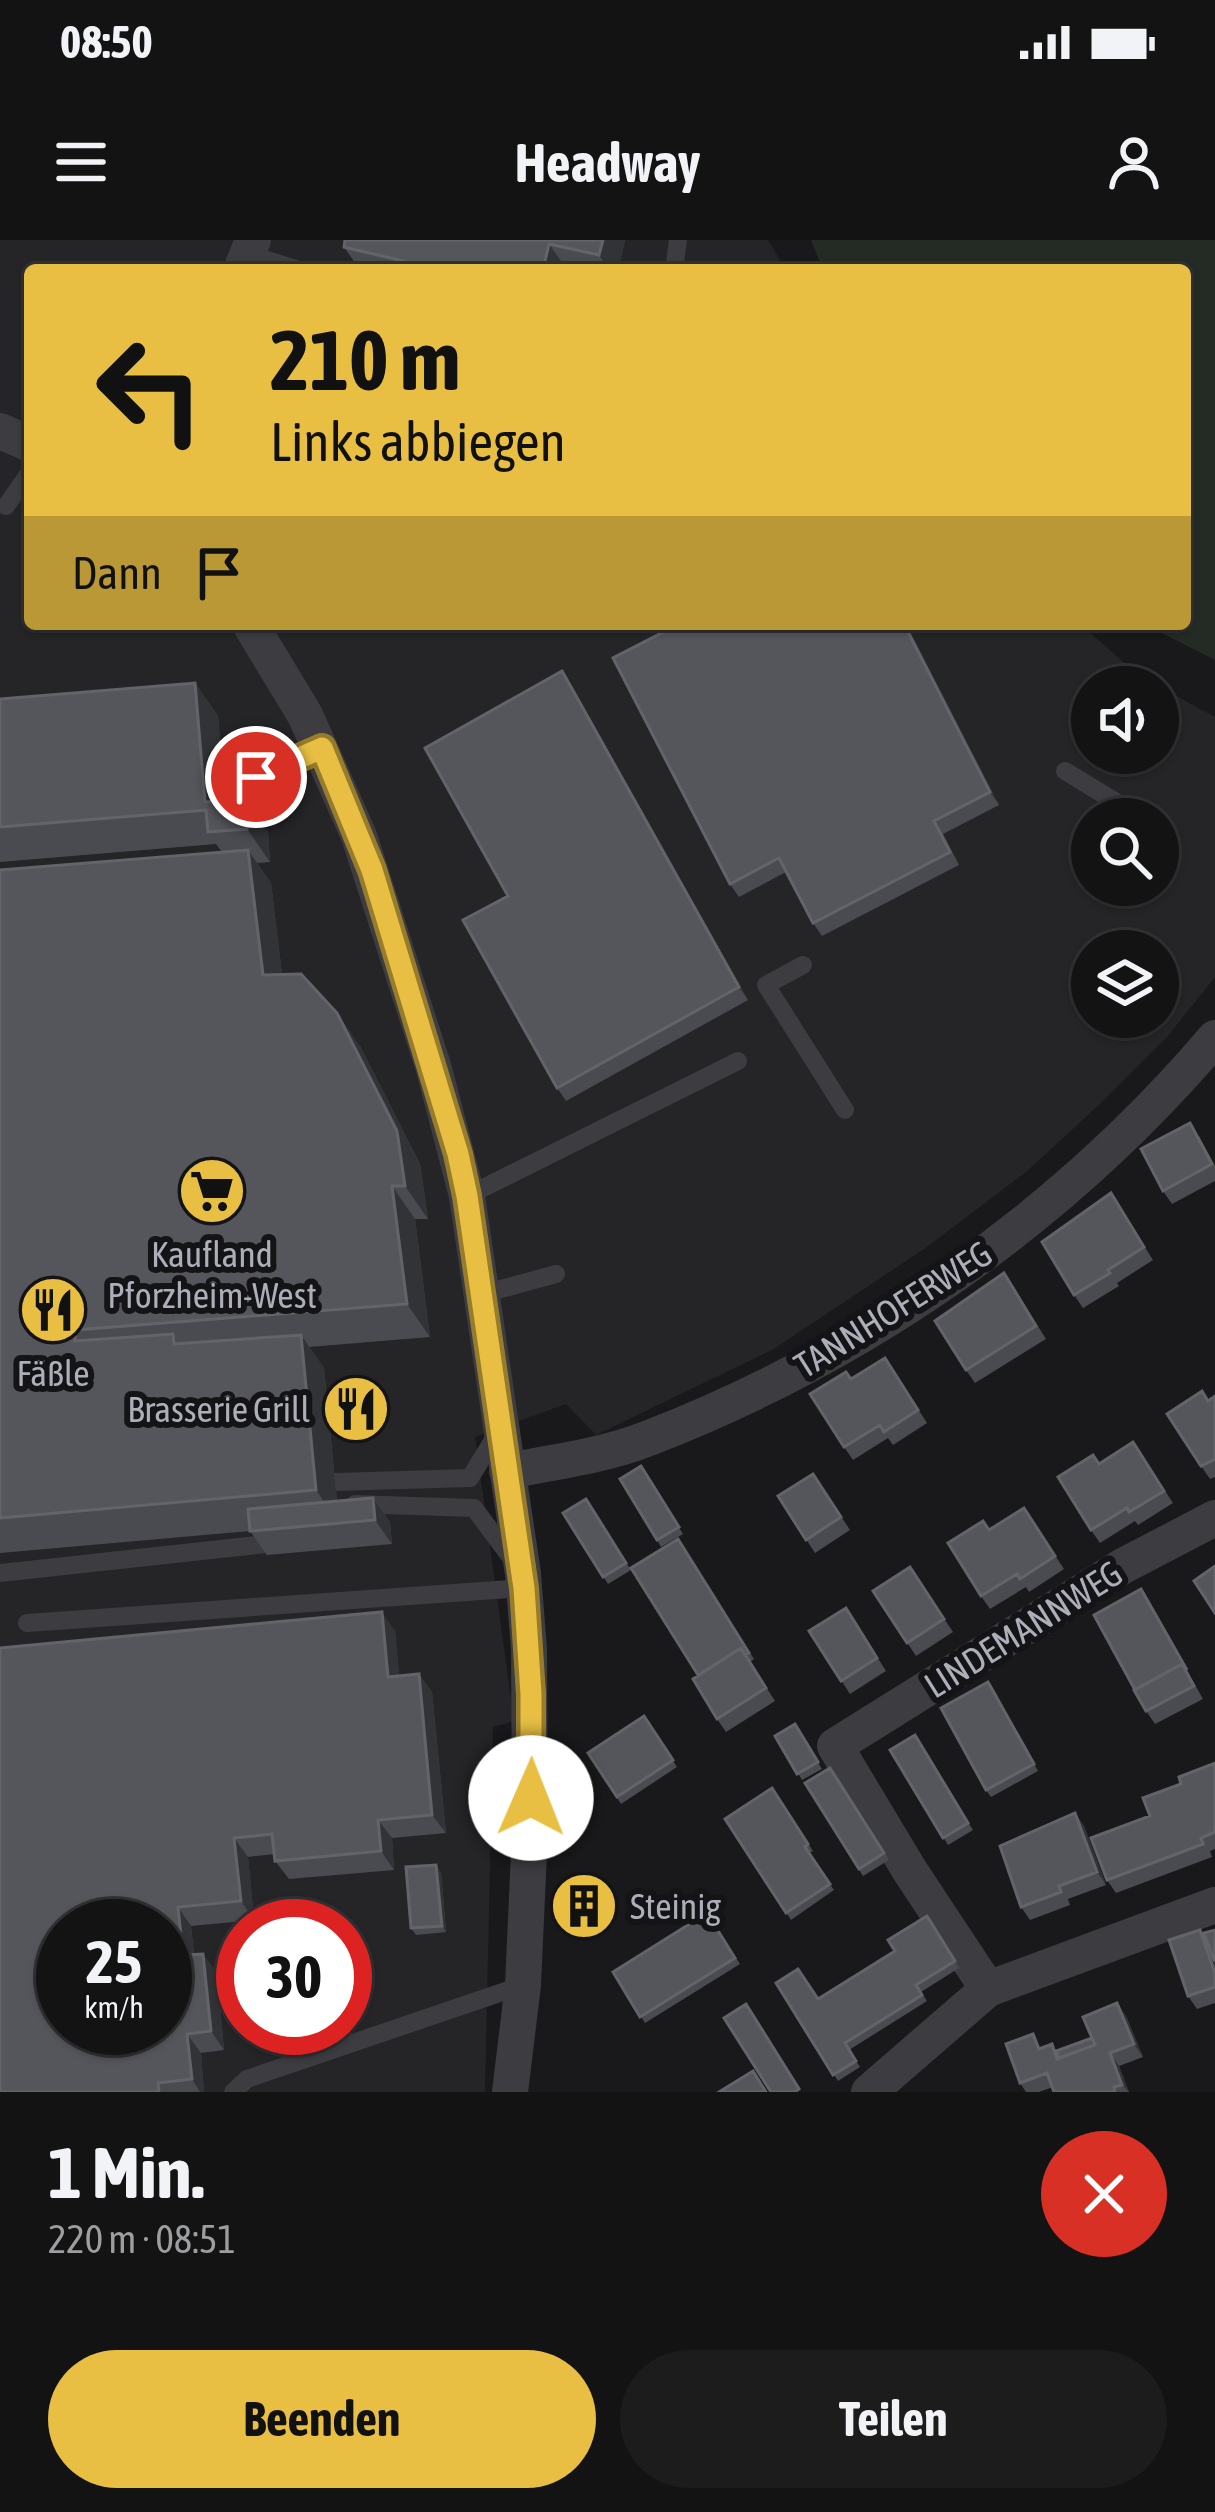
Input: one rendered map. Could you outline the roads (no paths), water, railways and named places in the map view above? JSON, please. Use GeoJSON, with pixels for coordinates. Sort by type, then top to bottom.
{"type":"FeatureCollection","features":[{"type":"Feature","properties":{"kind":"street"},"geometry":{"type":"LineString","coordinates":[[254,630],[322,748],[372,870],[434,1069],[467,1196],[523,1581],[532,1731],[523,1985],[510,2092]]}},
{"type":"Feature","properties":{"kind":"street","name":"TANNHOFERWEG"},"geometry":{"type":"LineString","coordinates":[[507,1471],[599,1454],[647,1439],[806,1368],[949,1281],[1118,1143],[1215,1038]]}},
{"type":"Feature","properties":{"kind":"street","name":"LINDEMANNWEG"},"geometry":{"type":"LineString","coordinates":[[988,1989],[835,1746],[1123,1566],[1215,1517]]}},
{"type":"Feature","properties":{"kind":"street"},"geometry":{"type":"LineString","coordinates":[[869,2092],[988,1989],[1215,1905]]}},
{"type":"Feature","properties":{"kind":"lane"},"geometry":{"type":"LineString","coordinates":[[248,255],[279,264]]}},
{"type":"Feature","properties":{"kind":"lane"},"geometry":{"type":"LineString","coordinates":[[6,506],[24,480]]}},
{"type":"Feature","properties":{"kind":"lane"},"geometry":{"type":"LineString","coordinates":[[256,777],[322,748]]}},
{"type":"Feature","properties":{"kind":"lane"},"geometry":{"type":"LineString","coordinates":[[1066,771],[1110,798]]}},
{"type":"Feature","properties":{"kind":"lane"},"geometry":{"type":"LineString","coordinates":[[803,964],[766,985],[845,1110]]}},
{"type":"Feature","properties":{"kind":"lane"},"geometry":{"type":"LineString","coordinates":[[467,1196],[738,1061]]}},
{"type":"Feature","properties":{"kind":"lane"},"geometry":{"type":"LineString","coordinates":[[479,1295],[556,1274]]}},
{"type":"Feature","properties":{"kind":"lane"},"geometry":{"type":"LineString","coordinates":[[335,1482],[470,1478],[500,1428]]}},
{"type":"Feature","properties":{"kind":"lane"},"geometry":{"type":"LineString","coordinates":[[27,1623],[523,1581],[474,1508],[338,1503]]}},
{"type":"Feature","properties":{"kind":"lane"},"geometry":{"type":"LineString","coordinates":[[0,1574],[266,1544]]}},
{"type":"Feature","properties":{"kind":"lane"},"geometry":{"type":"LineString","coordinates":[[233,2092],[248,2079],[523,1985]]}},
{"type":"Feature","properties":{"kind":"place","name":"Kaufland Pforzheim-West"},"geometry":{"type":"Point","coordinates":[212,1191]}},
{"type":"Feature","properties":{"kind":"place","name":"Fäßle"},"geometry":{"type":"Point","coordinates":[53,1310]}},
{"type":"Feature","properties":{"kind":"place","name":"Brasserie Grill"},"geometry":{"type":"Point","coordinates":[356,1409]}},
{"type":"Feature","properties":{"kind":"place","name":"Steinig"},"geometry":{"type":"Point","coordinates":[584,1906]}}]}
